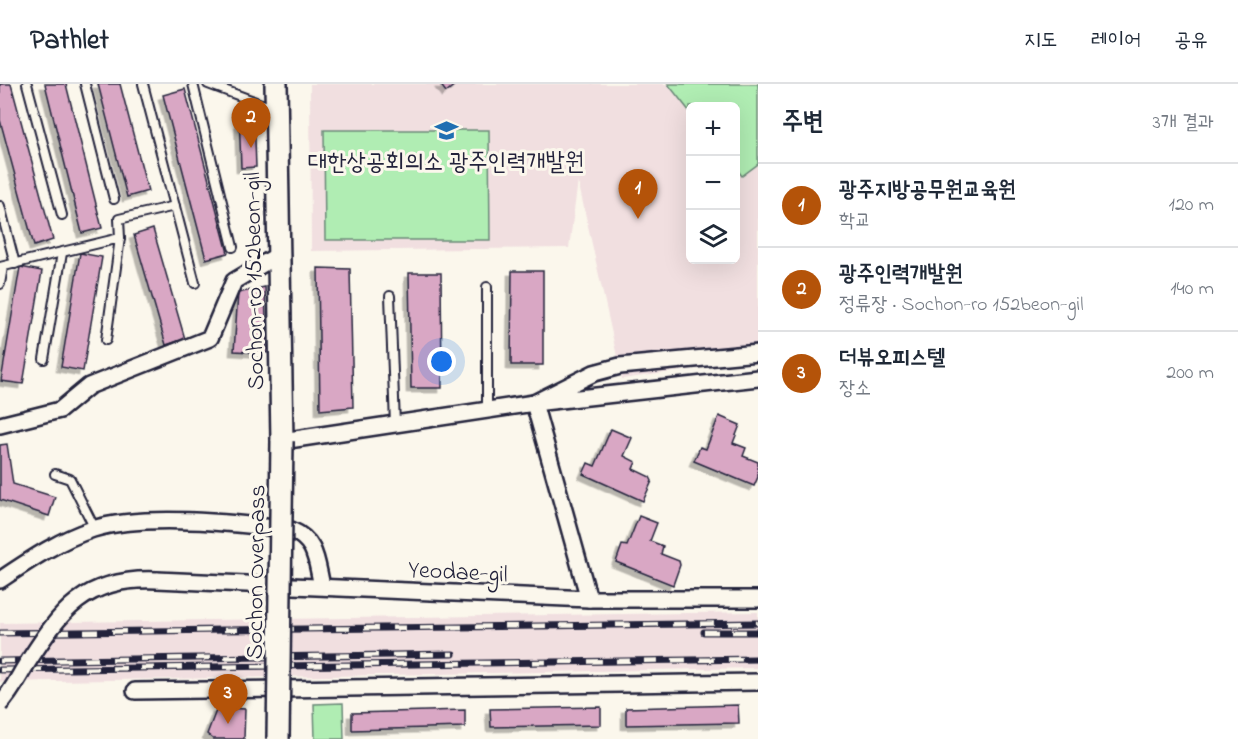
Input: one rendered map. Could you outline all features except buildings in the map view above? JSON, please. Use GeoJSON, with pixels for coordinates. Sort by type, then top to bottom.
{"type":"FeatureCollection","features":[{"type":"Feature","properties":{"kind":"street","name":"Sochon-ro 152beon-gil"},"geometry":{"type":"LineString","coordinates":[[276,84],[282,441]]}},
{"type":"Feature","properties":{"kind":"street"},"geometry":{"type":"LineString","coordinates":[[0,425],[60,410],[89,386],[210,338],[234,280],[278,255]]}},
{"type":"Feature","properties":{"kind":"street"},"geometry":{"type":"LineString","coordinates":[[534,403],[594,374],[620,366],[758,353]]}},
{"type":"Feature","properties":{"kind":"street"},"geometry":{"type":"LineString","coordinates":[[282,441],[534,403],[758,378]]}},
{"type":"Feature","properties":{"kind":"street"},"geometry":{"type":"LineString","coordinates":[[534,403],[589,599]]}},
{"type":"Feature","properties":{"kind":"street","name":"Sochon Overpass"},"geometry":{"type":"LineString","coordinates":[[278,739],[282,441]]}},
{"type":"Feature","properties":{"kind":"street"},"geometry":{"type":"LineString","coordinates":[[0,580],[48,550],[94,529],[126,522],[150,520],[291,530],[304,535],[310,543],[322,586]]}},
{"type":"Feature","properties":{"kind":"street","name":"Yeodae-gil"},"geometry":{"type":"LineString","coordinates":[[0,704],[50,627],[69,606],[110,584],[131,579],[589,599],[758,599]]}},
{"type":"Feature","properties":{"kind":"street"},"geometry":{"type":"LineString","coordinates":[[135,691],[758,682]]}},
{"type":"Feature","properties":{"kind":"lane"},"geometry":{"type":"LineString","coordinates":[[27,84],[62,215]]}},
{"type":"Feature","properties":{"kind":"lane"},"geometry":{"type":"LineString","coordinates":[[85,84],[114,199]]}},
{"type":"Feature","properties":{"kind":"lane"},"geometry":{"type":"LineString","coordinates":[[143,84],[195,283]]}},
{"type":"Feature","properties":{"kind":"lane"},"geometry":{"type":"LineString","coordinates":[[193,84],[233,247]]}},
{"type":"Feature","properties":{"kind":"lane"},"geometry":{"type":"LineString","coordinates":[[208,84],[276,110]]}},
{"type":"Feature","properties":{"kind":"lane"},"geometry":{"type":"LineString","coordinates":[[0,207],[15,264]]}},
{"type":"Feature","properties":{"kind":"lane"},"geometry":{"type":"LineString","coordinates":[[106,340],[120,238],[119,219],[175,207]]}},
{"type":"Feature","properties":{"kind":"lane"},"geometry":{"type":"LineString","coordinates":[[0,284],[2,267],[120,238]]}},
{"type":"Feature","properties":{"kind":"lane"},"geometry":{"type":"LineString","coordinates":[[44,359],[62,253]]}},
{"type":"Feature","properties":{"kind":"lane"},"geometry":{"type":"LineString","coordinates":[[487,287],[487,410]]}},
{"type":"Feature","properties":{"kind":"lane"},"geometry":{"type":"LineString","coordinates":[[390,296],[395,424]]}},
{"type":"Feature","properties":{"kind":"lane"},"geometry":{"type":"LineString","coordinates":[[55,474],[70,479],[94,529]]}},
{"type":"Feature","properties":{"kind":"shaded area"},"geometry":{"type":"Polygon","coordinates":[[[310,84],[758,84],[758,360],[622,379],[578,181],[569,248],[311,251],[310,84]]]}},
{"type":"Feature","properties":{"kind":"shaded area"},"geometry":{"type":"Polygon","coordinates":[[[758,612],[758,668],[0,682],[0,623],[758,612]]]}},
{"type":"Feature","properties":{"kind":"green space"},"geometry":{"type":"Polygon","coordinates":[[[668,84],[758,84],[758,164],[742,176],[740,173],[740,102],[686,102],[686,107],[668,84]]]}},
{"type":"Feature","properties":{"kind":"green space"},"geometry":{"type":"Polygon","coordinates":[[[324,130],[489,130],[490,240],[325,240],[324,130]]]}},
{"type":"Feature","properties":{"kind":"green space"},"geometry":{"type":"Polygon","coordinates":[[[343,703],[344,739],[315,739],[314,704],[343,703]]]}},
{"type":"Feature","properties":{"kind":"railway"},"geometry":{"type":"LineString","coordinates":[[0,633],[758,623]]}},
{"type":"Feature","properties":{"kind":"railway"},"geometry":{"type":"LineString","coordinates":[[704,632],[758,632]]}},
{"type":"Feature","properties":{"kind":"railway"},"geometry":{"type":"LineString","coordinates":[[0,661],[453,654]]}},
{"type":"Feature","properties":{"kind":"railway"},"geometry":{"type":"LineString","coordinates":[[0,670],[758,659]]}},
{"type":"Feature","properties":{"kind":"place","name":"대한상공회의소 광주인력개발원"},"geometry":{"type":"Point","coordinates":[446,131]}},
{"type":"Feature","properties":{"kind":"place","name":"광주인력개발원"},"geometry":{"type":"Point","coordinates":[251,148]}},
{"type":"Feature","properties":{"kind":"place","name":"광주지방공무원교육원"},"geometry":{"type":"Point","coordinates":[638,219]}},
{"type":"Feature","properties":{"kind":"place","name":"더뷰오피스텔"},"geometry":{"type":"Point","coordinates":[228,724]}}]}
